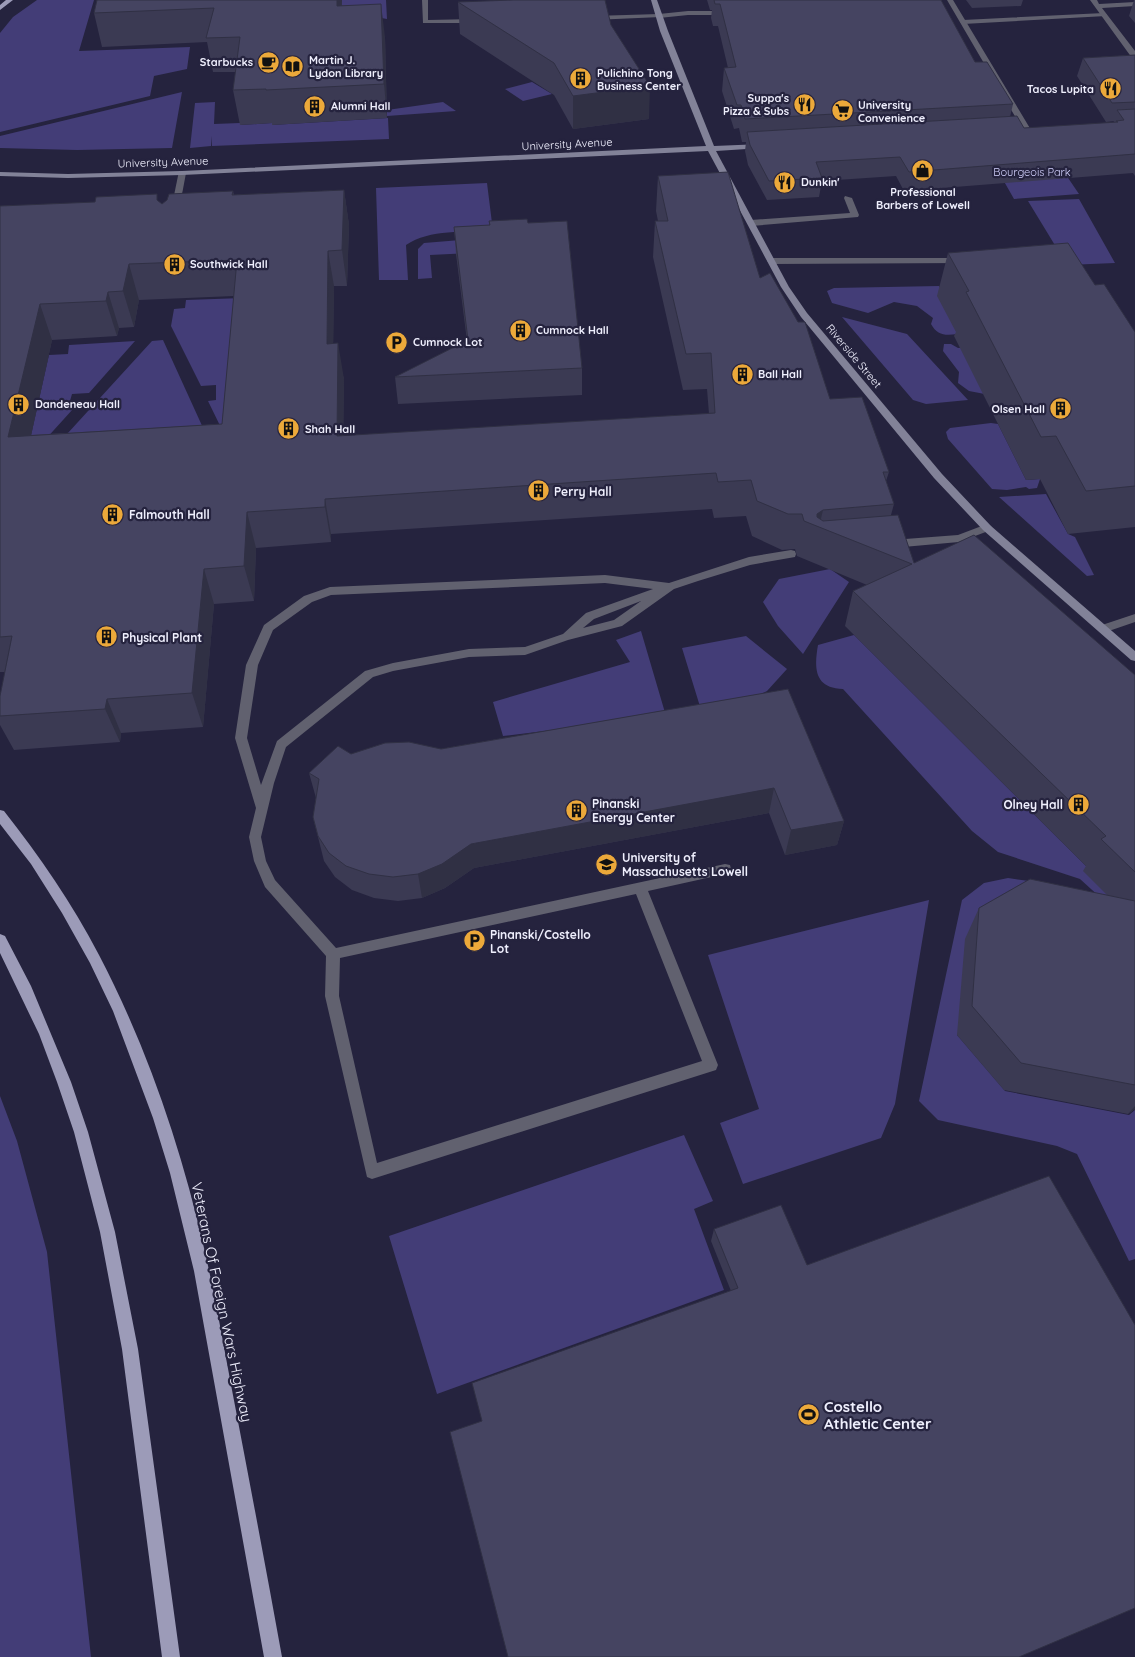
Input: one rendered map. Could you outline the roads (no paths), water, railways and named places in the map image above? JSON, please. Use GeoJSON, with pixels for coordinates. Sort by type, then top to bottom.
{"type":"FeatureCollection","features":[{"type":"Feature","properties":{"kind":"main road"},"geometry":{"type":"LineString","coordinates":[[0,8],[10,0]]}},
{"type":"Feature","properties":{"kind":"main road","name":"Riverside Street"},"geometry":{"type":"LineString","coordinates":[[654,0],[711,149],[771,261],[804,316],[938,476],[988,528],[1135,657]]}},
{"type":"Feature","properties":{"kind":"main road"},"geometry":{"type":"LineString","coordinates":[[1018,130],[1037,129]]}},
{"type":"Feature","properties":{"kind":"main road","name":"University Avenue"},"geometry":{"type":"LineString","coordinates":[[0,174],[68,176],[182,173],[771,146]]}},
{"type":"Feature","properties":{"kind":"main road","name":"Veterans Of Foreign Wars Highway"},"geometry":{"type":"LineString","coordinates":[[0,816],[49,881],[74,921],[101,972],[146,1077],[172,1152],[192,1230],[212,1325],[274,1657]]}},
{"type":"Feature","properties":{"kind":"main road"},"geometry":{"type":"LineString","coordinates":[[0,940],[33,1006],[59,1070],[94,1176],[112,1246],[128,1336],[172,1657]]}},
{"type":"Feature","properties":{"kind":"street"},"geometry":{"type":"LineString","coordinates":[[425,0],[425,22],[485,21]]}},
{"type":"Feature","properties":{"kind":"street"},"geometry":{"type":"LineString","coordinates":[[950,0],[1028,130]]}},
{"type":"Feature","properties":{"kind":"street"},"geometry":{"type":"LineString","coordinates":[[1095,3],[1135,4]]}},
{"type":"Feature","properties":{"kind":"street"},"geometry":{"type":"LineString","coordinates":[[1095,3],[1135,56]]}},
{"type":"Feature","properties":{"kind":"street"},"geometry":{"type":"LineString","coordinates":[[593,9],[595,18]]}},
{"type":"Feature","properties":{"kind":"street"},"geometry":{"type":"LineString","coordinates":[[585,18],[659,16],[688,13],[733,13]]}},
{"type":"Feature","properties":{"kind":"street"},"geometry":{"type":"LineString","coordinates":[[963,22],[1104,15]]}},
{"type":"Feature","properties":{"kind":"street"},"geometry":{"type":"LineString","coordinates":[[174,217],[182,173]]}},
{"type":"Feature","properties":{"kind":"street"},"geometry":{"type":"LineString","coordinates":[[751,223],[855,215],[848,198]]}},
{"type":"Feature","properties":{"kind":"street"},"geometry":{"type":"LineString","coordinates":[[771,261],[973,261]]}},
{"type":"Feature","properties":{"kind":"street"},"geometry":{"type":"LineString","coordinates":[[880,545],[958,538],[988,528]]}},
{"type":"Feature","properties":{"kind":"street"},"geometry":{"type":"LineString","coordinates":[[566,637],[590,616],[749,561],[791,554]]}},
{"type":"Feature","properties":{"kind":"street"},"geometry":{"type":"LineString","coordinates":[[262,811],[242,738],[252,665],[268,628],[308,599],[330,591],[605,579],[670,587]]}},
{"type":"Feature","properties":{"kind":"street"},"geometry":{"type":"LineString","coordinates":[[640,887],[711,1065],[372,1172],[332,996],[333,954],[270,883],[260,860],[255,837],[268,784],[281,744],[369,674],[393,667],[468,653],[525,651],[566,637],[618,623],[670,587]]}},
{"type":"Feature","properties":{"kind":"street"},"geometry":{"type":"LineString","coordinates":[[1103,629],[1135,618]]}},
{"type":"Feature","properties":{"kind":"street"},"geometry":{"type":"LineString","coordinates":[[333,954],[725,869]]}},
{"type":"Feature","properties":{"kind":"place","name":"Starbucks"},"geometry":{"type":"Point","coordinates":[269,62]}},
{"type":"Feature","properties":{"kind":"place","name":"Martin J. Lydon Library"},"geometry":{"type":"Point","coordinates":[293,66]}},
{"type":"Feature","properties":{"kind":"place","name":"Pulichino Tong Business Center"},"geometry":{"type":"Point","coordinates":[581,79]}},
{"type":"Feature","properties":{"kind":"place","name":"Tacos Lupita"},"geometry":{"type":"Point","coordinates":[1110,89]}},
{"type":"Feature","properties":{"kind":"place","name":"Suppa's Pizza & Subs"},"geometry":{"type":"Point","coordinates":[805,104]}},
{"type":"Feature","properties":{"kind":"place","name":"Alumni Hall"},"geometry":{"type":"Point","coordinates":[315,106]}},
{"type":"Feature","properties":{"kind":"place","name":"University Convenience"},"geometry":{"type":"Point","coordinates":[842,111]}},
{"type":"Feature","properties":{"kind":"place","name":"Professional Barbers of Lowell"},"geometry":{"type":"Point","coordinates":[923,171]}},
{"type":"Feature","properties":{"kind":"place","name":"Dunkin'"},"geometry":{"type":"Point","coordinates":[785,182]}},
{"type":"Feature","properties":{"kind":"place","name":"Southwick Hall"},"geometry":{"type":"Point","coordinates":[174,264]}},
{"type":"Feature","properties":{"kind":"place","name":"Cumnock Hall"},"geometry":{"type":"Point","coordinates":[520,330]}},
{"type":"Feature","properties":{"kind":"place","name":"Cumnock Lot"},"geometry":{"type":"Point","coordinates":[397,342]}},
{"type":"Feature","properties":{"kind":"place","name":"Ball Hall"},"geometry":{"type":"Point","coordinates":[742,374]}},
{"type":"Feature","properties":{"kind":"place","name":"Dandeneau Hall"},"geometry":{"type":"Point","coordinates":[19,404]}},
{"type":"Feature","properties":{"kind":"place","name":"Olsen Hall"},"geometry":{"type":"Point","coordinates":[1061,409]}},
{"type":"Feature","properties":{"kind":"place","name":"Shah Hall"},"geometry":{"type":"Point","coordinates":[289,429]}},
{"type":"Feature","properties":{"kind":"place","name":"Perry Hall"},"geometry":{"type":"Point","coordinates":[538,491]}},
{"type":"Feature","properties":{"kind":"place","name":"Falmouth Hall"},"geometry":{"type":"Point","coordinates":[113,514]}},
{"type":"Feature","properties":{"kind":"place","name":"Physical Plant"},"geometry":{"type":"Point","coordinates":[106,637]}},
{"type":"Feature","properties":{"kind":"place","name":"Olney Hall"},"geometry":{"type":"Point","coordinates":[1079,804]}},
{"type":"Feature","properties":{"kind":"place","name":"Pinanski Energy Center"},"geometry":{"type":"Point","coordinates":[576,810]}},
{"type":"Feature","properties":{"kind":"place","name":"University of Massachusetts Lowell"},"geometry":{"type":"Point","coordinates":[606,864]}},
{"type":"Feature","properties":{"kind":"place","name":"Pinanski/Costello Lot"},"geometry":{"type":"Point","coordinates":[474,941]}},
{"type":"Feature","properties":{"kind":"place","name":"Costello Athletic Center"},"geometry":{"type":"Point","coordinates":[808,1415]}},
{"type":"Feature","properties":{"kind":"park label","name":"Bourgeois Park"},"geometry":{"type":"Point","coordinates":[1032,172]}}]}
